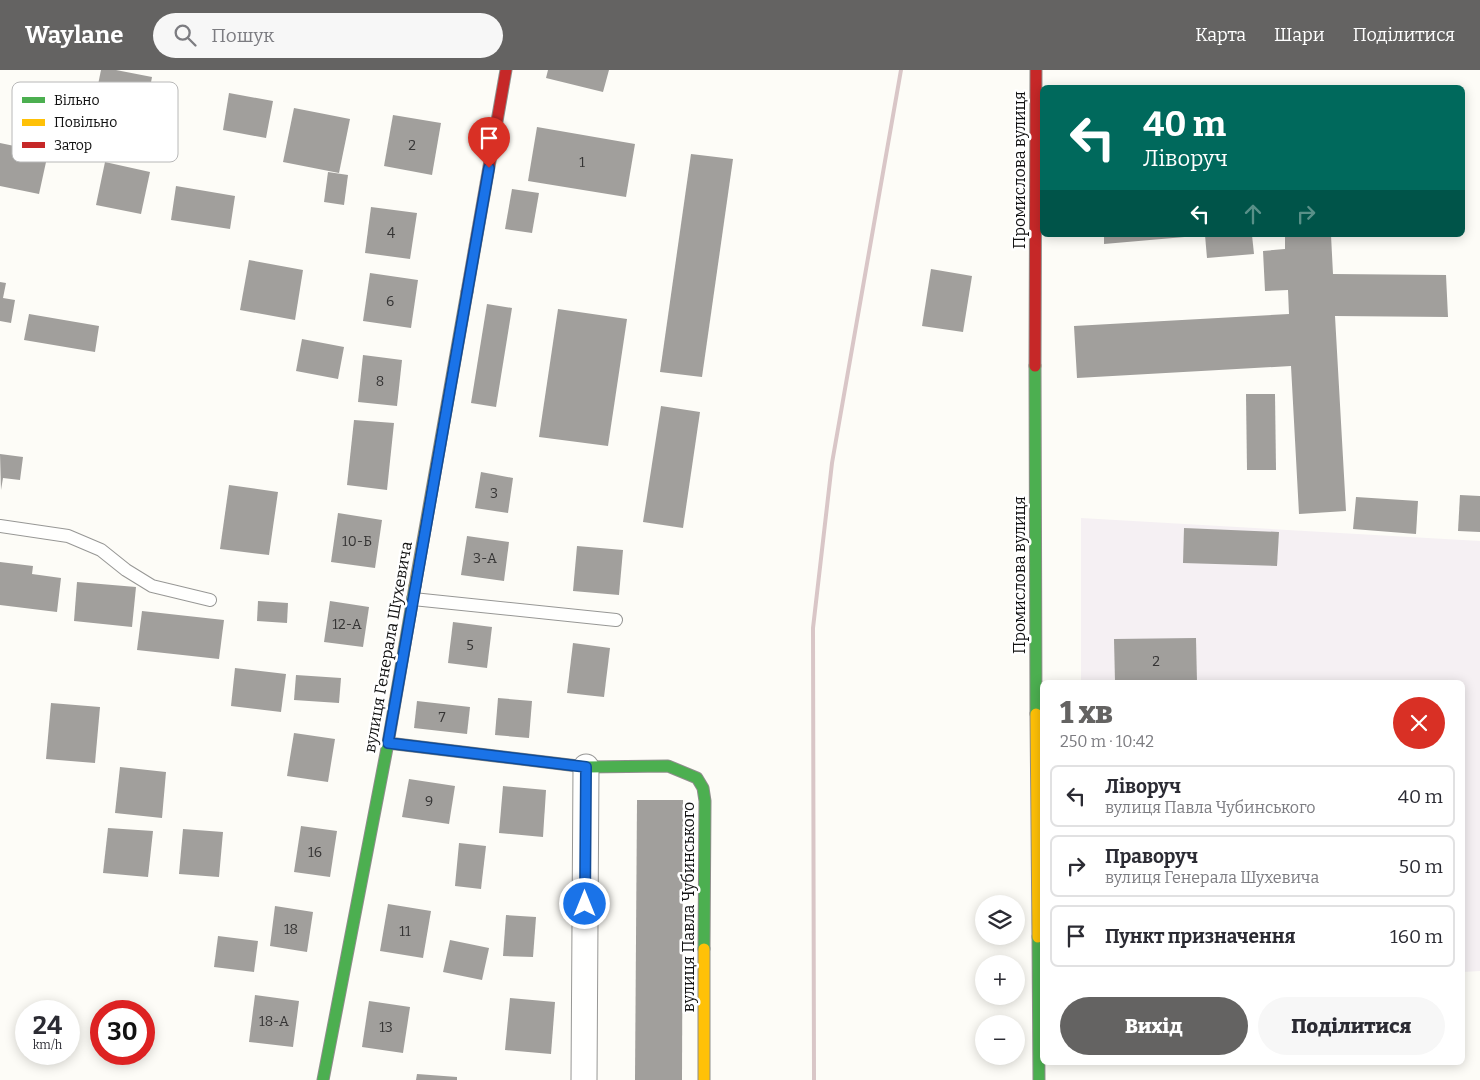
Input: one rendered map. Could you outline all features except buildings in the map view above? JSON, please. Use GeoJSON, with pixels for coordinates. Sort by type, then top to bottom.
{"type":"FeatureCollection","features":[{"type":"Feature","properties":{"kind":"street","name":"вулиця Генерала Шухевича"},"geometry":{"type":"LineString","coordinates":[[323,1080],[388,743],[506,70]]}},
{"type":"Feature","properties":{"kind":"street","name":"Промислова вулиця"},"geometry":{"type":"LineString","coordinates":[[1036,70],[1034,496],[1039,1080]]}},
{"type":"Feature","properties":{"kind":"street","name":"вулиця Павла Чубинського"},"geometry":{"type":"LineString","coordinates":[[388,743],[586,767],[668,766],[696,778],[703,788],[705,801],[704,1080]]}},
{"type":"Feature","properties":{"kind":"street"},"geometry":{"type":"LineString","coordinates":[[584,1080],[586,767]]}},
{"type":"Feature","properties":{"kind":"lane"},"geometry":{"type":"LineString","coordinates":[[0,526],[68,536],[101,550],[126,570],[152,586],[210,600]]}},
{"type":"Feature","properties":{"kind":"lane"},"geometry":{"type":"LineString","coordinates":[[413,599],[616,620]]}},
{"type":"Feature","properties":{"kind":"shaded area"},"geometry":{"type":"Polygon","coordinates":[[[1081,518],[1480,541],[1480,971],[1465,972],[1465,680],[1081,680],[1081,518]]]}},
{"type":"Feature","properties":{"kind":"railway"},"geometry":{"type":"LineString","coordinates":[[814,1080],[813,628],[832,463],[901,70]]}},
{"type":"Feature","properties":{"kind":"traffic: fast"},"geometry":{"type":"LineString","coordinates":[[1035,366],[1036,714]]}},
{"type":"Feature","properties":{"kind":"traffic: fast"},"geometry":{"type":"LineString","coordinates":[[323,1080],[388,743],[415,586]]}},
{"type":"Feature","properties":{"kind":"traffic: fast"},"geometry":{"type":"LineString","coordinates":[[388,743],[586,767],[668,766],[697,778],[703,788],[705,801],[704,949]]}},
{"type":"Feature","properties":{"kind":"traffic: fast"},"geometry":{"type":"LineString","coordinates":[[1038,937],[1039,1080]]}},
{"type":"Feature","properties":{"kind":"traffic: slow"},"geometry":{"type":"LineString","coordinates":[[415,586],[467,292]]}},
{"type":"Feature","properties":{"kind":"traffic: slow"},"geometry":{"type":"LineString","coordinates":[[1036,714],[1038,937]]}},
{"type":"Feature","properties":{"kind":"traffic: slow"},"geometry":{"type":"LineString","coordinates":[[704,949],[704,1080]]}},
{"type":"Feature","properties":{"kind":"traffic: jam"},"geometry":{"type":"LineString","coordinates":[[467,292],[506,70]]}},
{"type":"Feature","properties":{"kind":"traffic: jam"},"geometry":{"type":"LineString","coordinates":[[1035,366],[1036,70]]}},
{"type":"Feature","properties":{"kind":"route"},"geometry":{"type":"LineString","coordinates":[[489,168],[388,743],[586,767],[585,904]]}}]}
